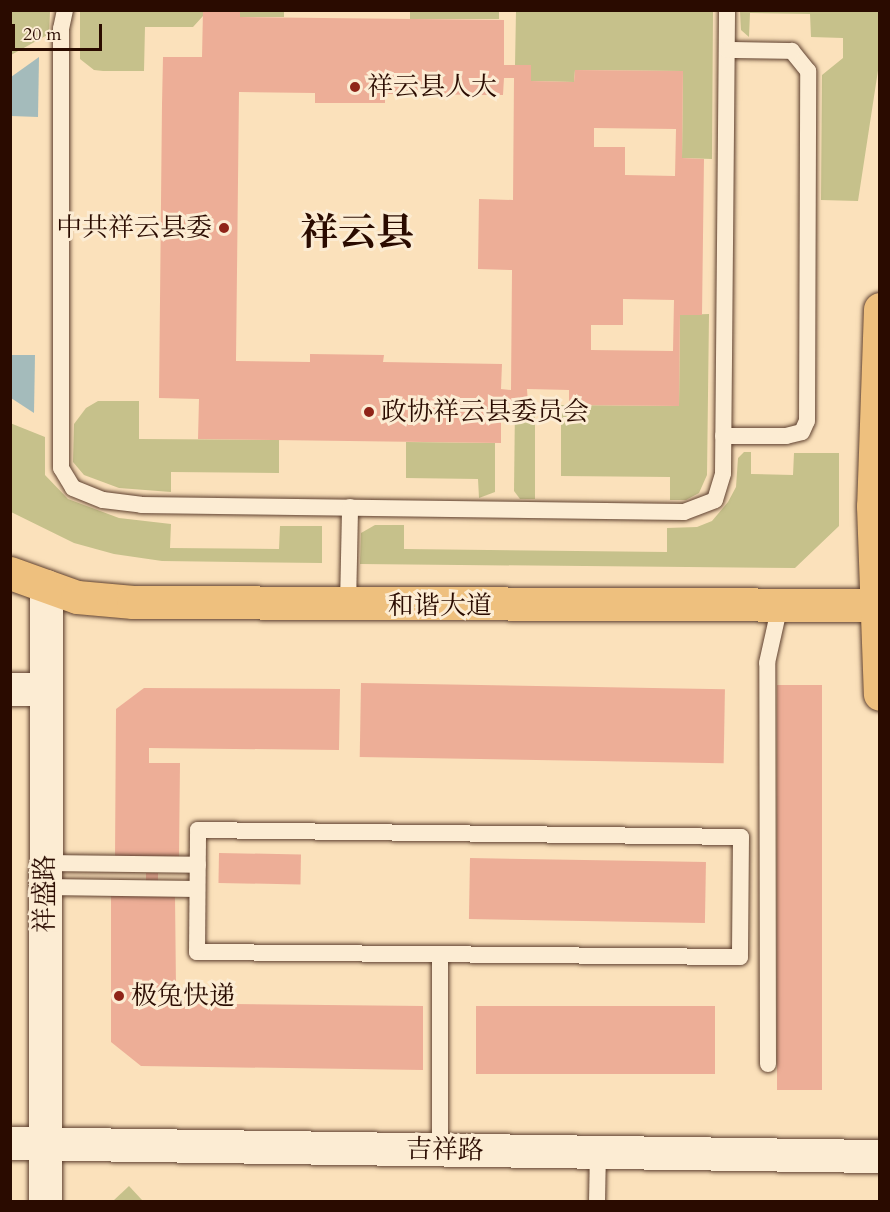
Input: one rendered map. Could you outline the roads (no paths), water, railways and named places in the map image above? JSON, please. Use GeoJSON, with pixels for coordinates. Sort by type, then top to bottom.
{"type":"FeatureCollection","features":[{"type":"Feature","properties":{"kind":"main road"},"geometry":{"type":"LineString","coordinates":[[879,309],[874,411],[875,605],[879,694]]}},
{"type":"Feature","properties":{"kind":"main road","name":"和谐大道"},"geometry":{"type":"LineString","coordinates":[[10,573],[77,597],[133,602],[348,606],[875,605]]}},
{"type":"Feature","properties":{"kind":"street","name":"祥盛路"},"geometry":{"type":"LineString","coordinates":[[45,1202],[46,586]]}},
{"type":"Feature","properties":{"kind":"street"},"geometry":{"type":"LineString","coordinates":[[10,689],[45,689]]}},
{"type":"Feature","properties":{"kind":"street","name":"吉祥路"},"geometry":{"type":"LineString","coordinates":[[10,1143],[879,1156]]}},
{"type":"Feature","properties":{"kind":"lane"},"geometry":{"type":"LineString","coordinates":[[65,10],[61,29],[61,468],[66,481],[84,495],[141,504],[684,512],[703,508],[715,500],[721,490],[727,10]]}},
{"type":"Feature","properties":{"kind":"lane"},"geometry":{"type":"LineString","coordinates":[[723,436],[786,436],[802,432],[807,421],[807,71],[792,51],[727,50]]}},
{"type":"Feature","properties":{"kind":"lane"},"geometry":{"type":"LineString","coordinates":[[348,606],[350,507]]}},
{"type":"Feature","properties":{"kind":"lane"},"geometry":{"type":"LineString","coordinates":[[768,1064],[767,663],[780,605]]}},
{"type":"Feature","properties":{"kind":"lane"},"geometry":{"type":"LineString","coordinates":[[198,830],[741,837],[740,957],[196,952],[198,865],[198,830]]}},
{"type":"Feature","properties":{"kind":"lane"},"geometry":{"type":"LineString","coordinates":[[45,875],[198,865]]}},
{"type":"Feature","properties":{"kind":"lane"},"geometry":{"type":"LineString","coordinates":[[45,875],[197,889]]}},
{"type":"Feature","properties":{"kind":"lane"},"geometry":{"type":"LineString","coordinates":[[440,954],[440,1149]]}},
{"type":"Feature","properties":{"kind":"lane"},"geometry":{"type":"LineString","coordinates":[[597,1202],[598,1152]]}},
{"type":"Feature","properties":{"kind":"water"},"geometry":{"type":"Polygon","coordinates":[[[39,57],[38,117],[11,116],[11,77],[39,57]]]}},
{"type":"Feature","properties":{"kind":"water"},"geometry":{"type":"Polygon","coordinates":[[[11,355],[35,355],[34,413],[11,398],[11,355]]]}},
{"type":"Feature","properties":{"kind":"place","name":"祥云县人大"},"geometry":{"type":"Point","coordinates":[355,87]}},
{"type":"Feature","properties":{"kind":"place","name":"中共祥云县委"},"geometry":{"type":"Point","coordinates":[224,228]}},
{"type":"Feature","properties":{"kind":"place","name":"政协祥云县委员会"},"geometry":{"type":"Point","coordinates":[369,412]}},
{"type":"Feature","properties":{"kind":"place","name":"极兔快递"},"geometry":{"type":"Point","coordinates":[119,996]}},
{"type":"Feature","properties":{"kind":"district","name":"祥云县"},"geometry":{"type":"Point","coordinates":[357,234]}}]}
